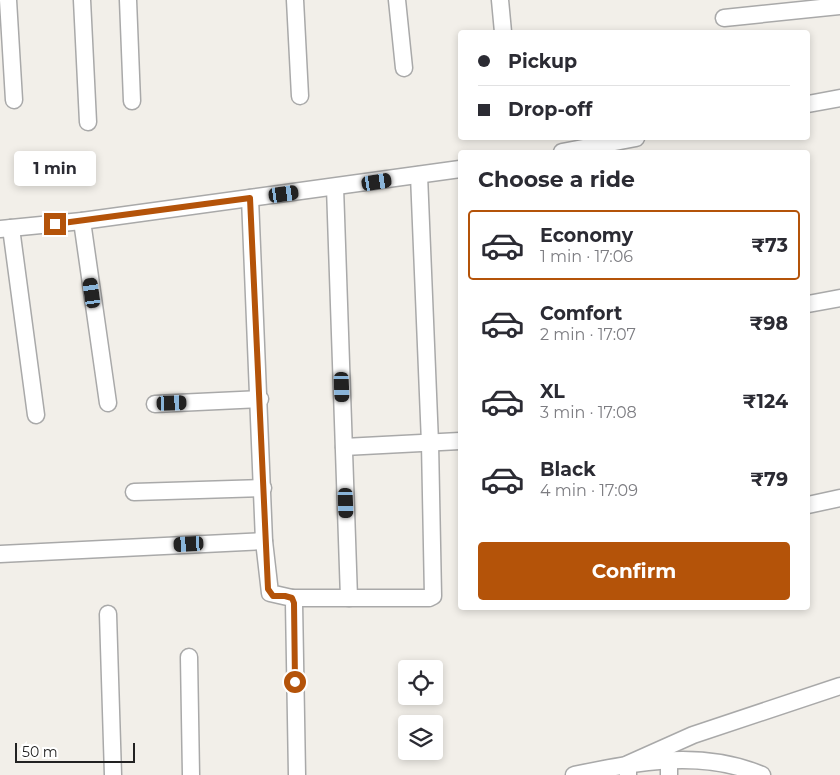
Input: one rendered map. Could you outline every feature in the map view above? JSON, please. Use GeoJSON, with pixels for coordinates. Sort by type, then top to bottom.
{"type":"FeatureCollection","features":[{"type":"Feature","properties":{"kind":"street"},"geometry":{"type":"LineString","coordinates":[[8,0],[14,100]]}},
{"type":"Feature","properties":{"kind":"street"},"geometry":{"type":"LineString","coordinates":[[82,0],[88,122]]}},
{"type":"Feature","properties":{"kind":"street"},"geometry":{"type":"LineString","coordinates":[[128,0],[132,101]]}},
{"type":"Feature","properties":{"kind":"street"},"geometry":{"type":"LineString","coordinates":[[295,0],[300,96]]}},
{"type":"Feature","properties":{"kind":"street"},"geometry":{"type":"LineString","coordinates":[[397,0],[404,68]]}},
{"type":"Feature","properties":{"kind":"street"},"geometry":{"type":"LineString","coordinates":[[500,0],[503,30]]}},
{"type":"Feature","properties":{"kind":"street"},"geometry":{"type":"LineString","coordinates":[[724,18],[840,6]]}},
{"type":"Feature","properties":{"kind":"street"},"geometry":{"type":"LineString","coordinates":[[810,104],[840,98]]}},
{"type":"Feature","properties":{"kind":"street"},"geometry":{"type":"LineString","coordinates":[[573,150],[625,140]]}},
{"type":"Feature","properties":{"kind":"street"},"geometry":{"type":"LineString","coordinates":[[36,415],[6,229],[82,221],[458,169]]}},
{"type":"Feature","properties":{"kind":"street"},"geometry":{"type":"LineString","coordinates":[[250,198],[260,399],[264,541],[270,593],[292,598],[429,598],[433,596],[430,443],[419,175]]}},
{"type":"Feature","properties":{"kind":"street"},"geometry":{"type":"LineString","coordinates":[[335,187],[349,598]]}},
{"type":"Feature","properties":{"kind":"street"},"geometry":{"type":"LineString","coordinates":[[82,221],[108,403]]}},
{"type":"Feature","properties":{"kind":"street"},"geometry":{"type":"LineString","coordinates":[[810,304],[840,298]]}},
{"type":"Feature","properties":{"kind":"street"},"geometry":{"type":"LineString","coordinates":[[155,404],[260,399]]}},
{"type":"Feature","properties":{"kind":"street"},"geometry":{"type":"LineString","coordinates":[[344,447],[458,442]]}},
{"type":"Feature","properties":{"kind":"street"},"geometry":{"type":"LineString","coordinates":[[134,492],[263,488]]}},
{"type":"Feature","properties":{"kind":"street"},"geometry":{"type":"LineString","coordinates":[[810,504],[840,498]]}},
{"type":"Feature","properties":{"kind":"street"},"geometry":{"type":"LineString","coordinates":[[0,554],[264,541]]}},
{"type":"Feature","properties":{"kind":"street"},"geometry":{"type":"LineString","coordinates":[[292,598],[294,608],[297,775]]}},
{"type":"Feature","properties":{"kind":"street"},"geometry":{"type":"LineString","coordinates":[[108,614],[112,775]]}},
{"type":"Feature","properties":{"kind":"street"},"geometry":{"type":"LineString","coordinates":[[189,657],[191,775]]}},
{"type":"Feature","properties":{"kind":"street"},"geometry":{"type":"LineString","coordinates":[[628,769],[693,735],[840,686]]}},
{"type":"Feature","properties":{"kind":"street"},"geometry":{"type":"LineString","coordinates":[[574,775],[718,761],[740,766],[762,775]]}},
{"type":"Feature","properties":{"kind":"route"},"geometry":{"type":"LineString","coordinates":[[55,224],[250,198],[256,302],[264,541],[268,589],[273,596],[292,598],[294,603],[295,682]]}}]}
